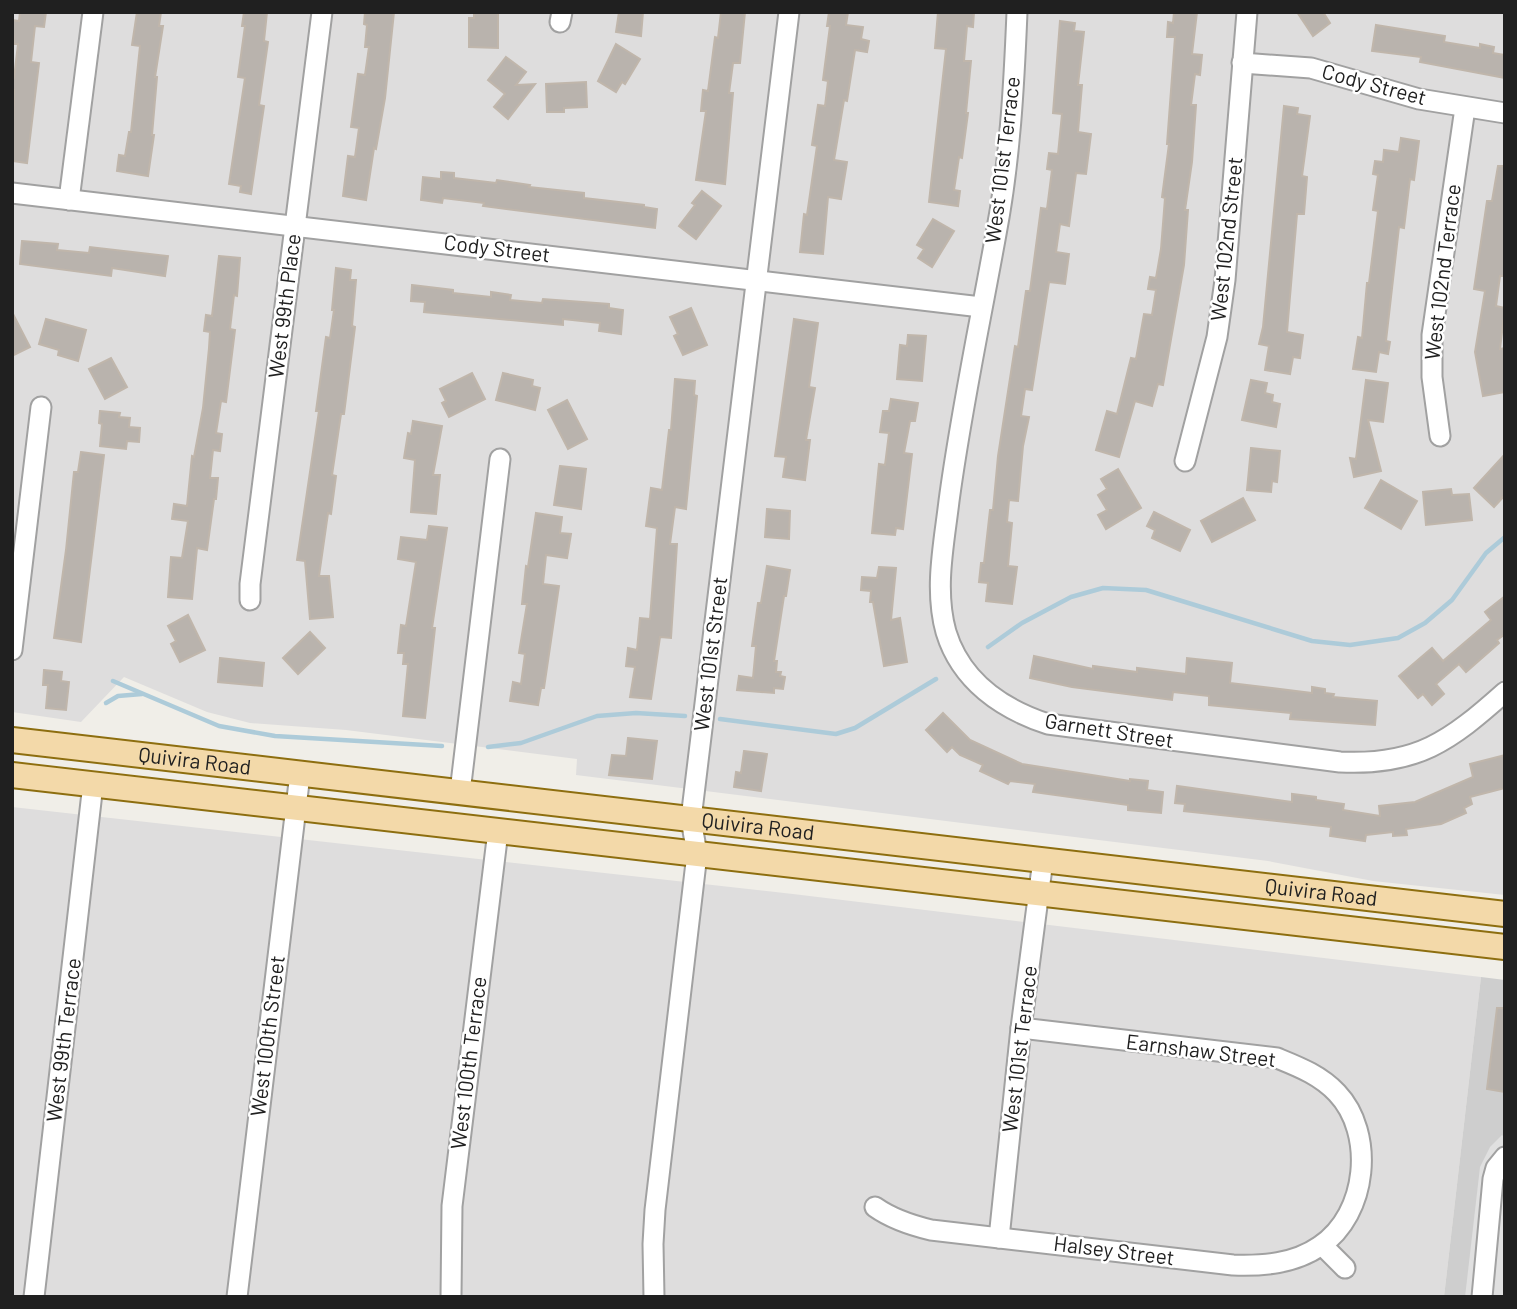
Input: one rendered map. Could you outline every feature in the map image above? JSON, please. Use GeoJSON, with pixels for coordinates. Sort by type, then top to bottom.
{"type":"FeatureCollection","features":[{"type":"Feature","properties":{"kind":"main road","name":"Quivira Road"},"geometry":{"type":"LineString","coordinates":[[12,740],[1505,914]]}},
{"type":"Feature","properties":{"kind":"main road","name":"Quivira Road"},"geometry":{"type":"LineString","coordinates":[[12,775],[1505,947]]}},
{"type":"Feature","properties":{"kind":"street"},"geometry":{"type":"LineString","coordinates":[[69,200],[93,12]]}},
{"type":"Feature","properties":{"kind":"street","name":"West 99th Place"},"geometry":{"type":"LineString","coordinates":[[250,600],[322,12]]}},
{"type":"Feature","properties":{"kind":"street","name":"West 101st Street"},"geometry":{"type":"LineString","coordinates":[[654,1297],[655,1210],[697,854],[691,819],[789,12]]}},
{"type":"Feature","properties":{"kind":"street","name":"West 101st Terrace"},"geometry":{"type":"LineString","coordinates":[[981,307],[997,232],[1007,160],[1017,12]]}},
{"type":"Feature","properties":{"kind":"street","name":"West 102nd Street"},"geometry":{"type":"LineString","coordinates":[[1185,461],[1217,337],[1226,280],[1247,12]]}},
{"type":"Feature","properties":{"kind":"street","name":"Cody Street"},"geometry":{"type":"LineString","coordinates":[[1242,63],[1311,68],[1419,99],[1505,113]]}},
{"type":"Feature","properties":{"kind":"street","name":"West 102nd Terrace"},"geometry":{"type":"LineString","coordinates":[[1440,436],[1432,377],[1432,335],[1465,108]]}},
{"type":"Feature","properties":{"kind":"street","name":"Cody Street"},"geometry":{"type":"LineString","coordinates":[[12,193],[981,307]]}},
{"type":"Feature","properties":{"kind":"street","name":"Garnett Street"},"geometry":{"type":"LineString","coordinates":[[981,307],[959,426],[940,593],[943,621],[953,649],[986,693],[1009,709],[1048,724],[1369,763],[1401,759],[1434,747],[1502,699]]}},
{"type":"Feature","properties":{"kind":"street"},"geometry":{"type":"LineString","coordinates":[[12,650],[41,407]]}},
{"type":"Feature","properties":{"kind":"street"},"geometry":{"type":"LineString","coordinates":[[460,792],[500,460]]}},
{"type":"Feature","properties":{"kind":"street","name":"West 100th Street"},"geometry":{"type":"LineString","coordinates":[[237,1297],[300,774]]}},
{"type":"Feature","properties":{"kind":"street","name":"West 99th Terrace"},"geometry":{"type":"LineString","coordinates":[[34,1297],[93,784]]}},
{"type":"Feature","properties":{"kind":"street","name":"West 100th Terrace"},"geometry":{"type":"LineString","coordinates":[[451,1297],[452,1206],[498,831]]}},
{"type":"Feature","properties":{"kind":"street","name":"West 101st Terrace"},"geometry":{"type":"LineString","coordinates":[[999,1238],[1021,1028],[1043,860]]}},
{"type":"Feature","properties":{"kind":"street","name":"Earnshaw Street"},"geometry":{"type":"LineString","coordinates":[[1021,1028],[1277,1058],[1313,1073],[1337,1092],[1348,1107],[1358,1129],[1362,1163],[1355,1200],[1337,1230],[1322,1245]]}},
{"type":"Feature","properties":{"kind":"street"},"geometry":{"type":"LineString","coordinates":[[1482,1297],[1493,1179],[1496,1168],[1505,1157]]}},
{"type":"Feature","properties":{"kind":"street","name":"Halsey Street"},"geometry":{"type":"LineString","coordinates":[[875,1207],[889,1217],[931,1230],[1245,1265],[1283,1262],[1322,1245]]}},
{"type":"Feature","properties":{"kind":"street"},"geometry":{"type":"LineString","coordinates":[[1322,1245],[1345,1268]]}},
{"type":"Feature","properties":{"kind":"shaded area"},"geometry":{"type":"Polygon","coordinates":[[[12,12],[1505,12],[1505,895],[1373,881],[1268,861],[576,775],[577,759],[346,730],[250,723],[207,712],[124,677],[81,722],[12,712],[12,12]]]}},
{"type":"Feature","properties":{"kind":"shaded area"},"geometry":{"type":"Polygon","coordinates":[[[12,807],[793,894],[1481,977],[1444,1297],[12,1297],[12,807]]]}},
{"type":"Feature","properties":{"kind":"shaded area"},"geometry":{"type":"Polygon","coordinates":[[[1481,977],[1505,980],[1505,1297],[1444,1297],[1481,977]]]}},
{"type":"Feature","properties":{"kind":"shaded area"},"geometry":{"type":"Polygon","coordinates":[[[1502,1135],[1505,1138],[1505,1297],[1465,1297],[1480,1167],[1490,1147],[1502,1135]]]}},
{"type":"Feature","properties":{"kind":"building"},"geometry":{"type":"Polygon","coordinates":[[[20,12],[46,12],[44,27],[35,26],[31,62],[39,63],[27,163],[12,161],[12,78],[18,44],[14,44],[12,20],[19,21],[20,12]]]}},
{"type":"Feature","properties":{"kind":"building"},"geometry":{"type":"Polygon","coordinates":[[[137,12],[161,12],[159,26],[163,26],[155,77],[154,135],[148,176],[117,171],[119,155],[125,156],[131,132],[140,46],[132,45],[137,12]]]}},
{"type":"Feature","properties":{"kind":"building"},"geometry":{"type":"Polygon","coordinates":[[[244,12],[267,12],[264,41],[268,42],[259,105],[264,106],[251,194],[240,192],[241,186],[229,184],[245,78],[238,77],[245,26],[242,26],[244,12]]]}},
{"type":"Feature","properties":{"kind":"building"},"geometry":{"type":"Polygon","coordinates":[[[365,12],[394,12],[385,98],[366,200],[343,196],[348,156],[355,157],[359,128],[351,127],[358,74],[365,75],[369,47],[365,47],[365,12]]]}},
{"type":"Feature","properties":{"kind":"building"},"geometry":{"type":"Polygon","coordinates":[[[474,12],[498,12],[498,48],[469,47],[469,18],[474,18],[474,12]]]}},
{"type":"Feature","properties":{"kind":"building"},"geometry":{"type":"Polygon","coordinates":[[[619,12],[643,12],[641,36],[616,32],[619,12]]]}},
{"type":"Feature","properties":{"kind":"building"},"geometry":{"type":"Polygon","coordinates":[[[721,12],[745,12],[740,63],[733,63],[729,93],[733,93],[725,184],[696,180],[706,111],[701,111],[703,90],[708,91],[721,12]]]}},
{"type":"Feature","properties":{"kind":"building"},"geometry":{"type":"Polygon","coordinates":[[[829,12],[848,12],[846,25],[863,27],[861,39],[869,41],[867,52],[855,50],[847,101],[844,100],[834,160],[847,162],[841,199],[828,197],[823,254],[800,252],[817,146],[812,145],[818,105],[825,106],[828,81],[823,80],[830,26],[827,26],[829,12]]]}},
{"type":"Feature","properties":{"kind":"building"},"geometry":{"type":"Polygon","coordinates":[[[938,12],[974,12],[973,27],[967,26],[964,61],[971,61],[968,113],[962,158],[959,157],[954,190],[960,191],[958,206],[929,202],[946,49],[935,48],[938,12]]]}},
{"type":"Feature","properties":{"kind":"building"},"geometry":{"type":"Polygon","coordinates":[[[1174,12],[1197,12],[1192,54],[1202,55],[1200,75],[1195,74],[1191,105],[1196,105],[1185,210],[1188,210],[1184,265],[1163,385],[1158,384],[1152,406],[1135,401],[1119,457],[1096,450],[1107,411],[1117,414],[1131,358],[1136,359],[1144,314],[1152,315],[1156,290],[1148,289],[1150,277],[1156,278],[1161,249],[1165,198],[1162,197],[1169,144],[1175,37],[1167,37],[1168,22],[1173,23],[1174,12]]]}},
{"type":"Feature","properties":{"kind":"building"},"geometry":{"type":"Polygon","coordinates":[[[1297,12],[1323,12],[1330,23],[1313,36],[1297,12]]]}},
{"type":"Feature","properties":{"kind":"building"},"geometry":{"type":"Polygon","coordinates":[[[1060,21],[1075,23],[1074,31],[1084,32],[1078,85],[1082,85],[1078,132],[1091,134],[1086,174],[1076,173],[1069,226],[1060,224],[1056,252],[1069,254],[1065,284],[1049,282],[1032,390],[1025,389],[1021,416],[1029,417],[1023,446],[1018,501],[1009,500],[1007,522],[1012,523],[1008,566],[1017,567],[1012,604],[986,601],[988,583],[979,582],[990,510],[993,510],[998,456],[1015,346],[1018,347],[1026,291],[1030,291],[1041,208],[1047,209],[1052,170],[1047,169],[1049,153],[1058,154],[1062,114],[1053,113],[1060,21]]]}},
{"type":"Feature","properties":{"kind":"building"},"geometry":{"type":"Polygon","coordinates":[[[1376,25],[1445,36],[1444,42],[1480,48],[1480,44],[1494,47],[1493,53],[1505,55],[1505,78],[1420,62],[1421,57],[1372,51],[1376,25]]]}},
{"type":"Feature","properties":{"kind":"building"},"geometry":{"type":"Polygon","coordinates":[[[616,44],[640,59],[625,84],[622,82],[616,92],[598,81],[616,44]]]}},
{"type":"Feature","properties":{"kind":"building"},"geometry":{"type":"Polygon","coordinates":[[[506,57],[526,72],[516,85],[535,84],[508,119],[494,107],[505,94],[488,80],[506,57]]]}},
{"type":"Feature","properties":{"kind":"building"},"geometry":{"type":"Polygon","coordinates":[[[586,82],[587,107],[564,108],[564,112],[547,112],[546,84],[586,82]]]}},
{"type":"Feature","properties":{"kind":"building"},"geometry":{"type":"Polygon","coordinates":[[[1284,106],[1298,108],[1297,114],[1310,116],[1302,176],[1307,177],[1304,214],[1297,214],[1287,332],[1303,335],[1300,358],[1293,357],[1290,374],[1265,370],[1269,346],[1259,344],[1263,327],[1284,106]]]}},
{"type":"Feature","properties":{"kind":"building"},"geometry":{"type":"Polygon","coordinates":[[[1401,138],[1419,141],[1414,180],[1410,179],[1404,228],[1399,227],[1386,341],[1390,342],[1388,354],[1379,352],[1376,372],[1353,369],[1358,337],[1362,338],[1378,211],[1373,210],[1378,175],[1373,174],[1375,161],[1383,162],[1384,150],[1399,152],[1401,138]]]}},
{"type":"Feature","properties":{"kind":"building"},"geometry":{"type":"Polygon","coordinates":[[[1498,166],[1505,166],[1505,276],[1500,276],[1496,306],[1505,308],[1500,349],[1505,348],[1505,392],[1483,396],[1475,352],[1485,291],[1474,289],[1487,201],[1492,201],[1498,166]]]}},
{"type":"Feature","properties":{"kind":"building"},"geometry":{"type":"Polygon","coordinates":[[[441,172],[454,173],[454,178],[496,183],[497,180],[530,185],[529,187],[584,193],[584,198],[644,205],[657,209],[655,228],[483,206],[484,203],[443,198],[442,203],[421,200],[423,177],[441,179],[441,172]]]}},
{"type":"Feature","properties":{"kind":"building"},"geometry":{"type":"Polygon","coordinates":[[[702,191],[721,206],[696,239],[679,226],[702,191]]]}},
{"type":"Feature","properties":{"kind":"building"},"geometry":{"type":"Polygon","coordinates":[[[933,219],[954,231],[932,267],[918,258],[924,249],[917,245],[933,219]]]}},
{"type":"Feature","properties":{"kind":"building"},"geometry":{"type":"Polygon","coordinates":[[[22,241],[58,244],[57,250],[89,253],[90,247],[168,256],[165,276],[112,268],[111,276],[20,264],[22,241]]]}},
{"type":"Feature","properties":{"kind":"building"},"geometry":{"type":"Polygon","coordinates":[[[219,256],[240,258],[237,296],[234,295],[230,329],[235,330],[226,402],[221,401],[216,433],[222,434],[220,451],[213,450],[210,478],[218,478],[216,499],[207,550],[197,548],[192,599],[168,597],[171,557],[182,558],[188,521],[172,519],[174,504],[187,506],[192,456],[194,457],[203,408],[209,348],[210,332],[204,331],[206,315],[212,316],[219,256]]]}},
{"type":"Feature","properties":{"kind":"building"},"geometry":{"type":"Polygon","coordinates":[[[336,268],[351,270],[350,280],[356,280],[352,326],[355,327],[344,414],[341,414],[332,475],[336,476],[331,514],[328,513],[319,576],[329,576],[333,617],[310,619],[305,561],[297,560],[319,411],[316,411],[326,337],[330,338],[334,310],[336,268]]]}},
{"type":"Feature","properties":{"kind":"building"},"geometry":{"type":"Polygon","coordinates":[[[412,285],[491,297],[491,292],[511,295],[510,300],[542,303],[543,299],[609,304],[609,308],[623,310],[621,334],[599,331],[600,323],[563,319],[563,325],[424,312],[425,302],[411,301],[412,285]]]}},
{"type":"Feature","properties":{"kind":"building"},"geometry":{"type":"Polygon","coordinates":[[[691,308],[707,345],[683,355],[674,336],[678,334],[670,317],[691,308]]]}},
{"type":"Feature","properties":{"kind":"building"},"geometry":{"type":"Polygon","coordinates":[[[12,312],[30,347],[12,356],[12,312]]]}},
{"type":"Feature","properties":{"kind":"building"},"geometry":{"type":"Polygon","coordinates":[[[46,319],[86,330],[78,361],[58,355],[59,350],[39,344],[46,319]]]}},
{"type":"Feature","properties":{"kind":"building"},"geometry":{"type":"Polygon","coordinates":[[[794,319],[818,323],[809,387],[815,388],[806,440],[810,440],[805,480],[783,477],[786,457],[775,456],[794,319]]]}},
{"type":"Feature","properties":{"kind":"building"},"geometry":{"type":"Polygon","coordinates":[[[908,335],[926,336],[922,381],[897,379],[900,345],[907,346],[908,335]]]}},
{"type":"Feature","properties":{"kind":"building"},"geometry":{"type":"Polygon","coordinates":[[[111,358],[127,387],[105,399],[89,369],[111,358]]]}},
{"type":"Feature","properties":{"kind":"building"},"geometry":{"type":"Polygon","coordinates":[[[472,373],[485,399],[449,417],[442,403],[446,401],[440,389],[472,373]]]}},
{"type":"Feature","properties":{"kind":"building"},"geometry":{"type":"Polygon","coordinates":[[[503,373],[533,380],[532,386],[540,388],[535,410],[496,400],[503,373]]]}},
{"type":"Feature","properties":{"kind":"building"},"geometry":{"type":"Polygon","coordinates":[[[675,379],[695,381],[694,395],[697,396],[686,509],[675,507],[670,544],[677,544],[671,638],[660,637],[651,699],[630,697],[635,667],[626,666],[628,648],[637,650],[640,618],[650,619],[657,528],[646,526],[651,488],[662,490],[675,379]]]}},
{"type":"Feature","properties":{"kind":"building"},"geometry":{"type":"Polygon","coordinates":[[[1251,380],[1267,383],[1265,393],[1273,395],[1272,402],[1280,404],[1276,427],[1242,420],[1251,380]]]}},
{"type":"Feature","properties":{"kind":"building"},"geometry":{"type":"Polygon","coordinates":[[[1366,380],[1388,383],[1383,422],[1368,420],[1381,471],[1354,477],[1350,458],[1356,459],[1366,380]]]}},
{"type":"Feature","properties":{"kind":"building"},"geometry":{"type":"Polygon","coordinates":[[[891,399],[918,403],[915,421],[910,421],[904,453],[912,454],[903,529],[896,528],[895,535],[872,533],[879,464],[885,465],[889,433],[880,432],[883,411],[889,411],[891,399]]]}},
{"type":"Feature","properties":{"kind":"building"},"geometry":{"type":"Polygon","coordinates":[[[567,400],[587,439],[568,449],[548,410],[567,400]]]}},
{"type":"Feature","properties":{"kind":"building"},"geometry":{"type":"Polygon","coordinates":[[[100,411],[120,413],[119,417],[130,418],[129,427],[140,428],[139,442],[127,441],[126,449],[100,446],[100,411]]]}},
{"type":"Feature","properties":{"kind":"building"},"geometry":{"type":"Polygon","coordinates":[[[413,421],[442,426],[433,475],[440,475],[436,514],[411,512],[415,460],[404,458],[413,421]]]}},
{"type":"Feature","properties":{"kind":"building"},"geometry":{"type":"Polygon","coordinates":[[[1251,448],[1280,451],[1277,482],[1272,481],[1271,492],[1247,490],[1251,448]]]}},
{"type":"Feature","properties":{"kind":"building"},"geometry":{"type":"Polygon","coordinates":[[[81,452],[104,455],[81,642],[54,638],[74,472],[78,472],[81,452]]]}},
{"type":"Feature","properties":{"kind":"building"},"geometry":{"type":"Polygon","coordinates":[[[1505,454],[1505,495],[1494,507],[1474,488],[1505,454]]]}},
{"type":"Feature","properties":{"kind":"building"},"geometry":{"type":"Polygon","coordinates":[[[560,466],[586,469],[581,509],[554,505],[560,466]]]}},
{"type":"Feature","properties":{"kind":"building"},"geometry":{"type":"Polygon","coordinates":[[[1118,469],[1141,508],[1106,529],[1098,515],[1107,510],[1098,495],[1107,489],[1101,479],[1118,469]]]}},
{"type":"Feature","properties":{"kind":"building"},"geometry":{"type":"Polygon","coordinates":[[[1381,480],[1417,501],[1401,529],[1365,508],[1381,480]]]}},
{"type":"Feature","properties":{"kind":"building"},"geometry":{"type":"Polygon","coordinates":[[[1451,489],[1452,495],[1469,494],[1472,520],[1426,525],[1423,492],[1451,489]]]}},
{"type":"Feature","properties":{"kind":"building"},"geometry":{"type":"Polygon","coordinates":[[[1243,498],[1255,520],[1212,542],[1201,521],[1243,498]]]}},
{"type":"Feature","properties":{"kind":"building"},"geometry":{"type":"Polygon","coordinates":[[[767,509],[790,511],[789,539],[765,537],[767,509]]]}},
{"type":"Feature","properties":{"kind":"building"},"geometry":{"type":"Polygon","coordinates":[[[1154,512],[1190,530],[1180,551],[1152,538],[1155,530],[1147,526],[1154,512]]]}},
{"type":"Feature","properties":{"kind":"building"},"geometry":{"type":"Polygon","coordinates":[[[536,513],[562,517],[560,533],[571,534],[567,558],[546,555],[543,584],[559,586],[544,688],[541,688],[538,705],[510,701],[513,682],[521,684],[525,654],[519,653],[527,604],[522,604],[536,513]]]}},
{"type":"Feature","properties":{"kind":"building"},"geometry":{"type":"Polygon","coordinates":[[[429,526],[447,528],[432,628],[435,628],[425,718],[403,716],[408,664],[403,664],[404,653],[398,653],[401,625],[406,626],[416,562],[398,559],[401,537],[427,540],[429,526]]]}},
{"type":"Feature","properties":{"kind":"building"},"geometry":{"type":"Polygon","coordinates":[[[767,566],[790,570],[774,661],[777,661],[776,672],[781,672],[780,676],[785,677],[783,689],[774,688],[774,693],[737,690],[739,676],[753,678],[756,646],[752,646],[767,566]]]}},
{"type":"Feature","properties":{"kind":"building"},"geometry":{"type":"Polygon","coordinates":[[[879,567],[896,568],[891,620],[900,618],[907,662],[884,666],[873,602],[870,602],[871,591],[861,590],[862,577],[877,578],[879,567]]]}},
{"type":"Feature","properties":{"kind":"building"},"geometry":{"type":"Polygon","coordinates":[[[1505,596],[1505,636],[1497,640],[1499,643],[1466,672],[1459,664],[1436,684],[1444,694],[1432,705],[1423,694],[1418,698],[1399,676],[1432,648],[1443,661],[1491,620],[1485,612],[1505,596]]]}},
{"type":"Feature","properties":{"kind":"building"},"geometry":{"type":"Polygon","coordinates":[[[188,615],[205,650],[180,662],[171,644],[176,641],[168,626],[188,615]]]}},
{"type":"Feature","properties":{"kind":"building"},"geometry":{"type":"Polygon","coordinates":[[[310,632],[325,648],[298,674],[283,658],[310,632]]]}},
{"type":"Feature","properties":{"kind":"building"},"geometry":{"type":"Polygon","coordinates":[[[1034,656],[1093,669],[1093,666],[1137,672],[1137,668],[1186,674],[1187,658],[1232,663],[1230,683],[1312,693],[1312,687],[1325,689],[1325,693],[1334,694],[1333,697],[1377,701],[1375,725],[1290,719],[1291,713],[1209,705],[1209,696],[1173,692],[1172,700],[1072,687],[1030,678],[1034,656]]]}},
{"type":"Feature","properties":{"kind":"building"},"geometry":{"type":"Polygon","coordinates":[[[220,658],[264,663],[262,686],[218,682],[220,658]]]}},
{"type":"Feature","properties":{"kind":"building"},"geometry":{"type":"Polygon","coordinates":[[[44,670],[62,672],[61,681],[69,682],[66,710],[46,708],[48,685],[43,685],[44,670]]]}},
{"type":"Feature","properties":{"kind":"building"},"geometry":{"type":"Polygon","coordinates":[[[943,713],[970,740],[1022,764],[1130,781],[1148,781],[1147,790],[1163,792],[1161,813],[1128,810],[1128,805],[1033,792],[1035,784],[1010,781],[1008,784],[980,771],[983,765],[960,755],[952,747],[947,752],[926,730],[943,713]]]}},
{"type":"Feature","properties":{"kind":"building"},"geometry":{"type":"Polygon","coordinates":[[[628,738],[657,741],[652,779],[609,775],[612,755],[626,756],[628,738]]]}},
{"type":"Feature","properties":{"kind":"building"},"geometry":{"type":"Polygon","coordinates":[[[744,751],[767,754],[761,791],[734,787],[736,772],[741,773],[744,751]]]}},
{"type":"Feature","properties":{"kind":"building"},"geometry":{"type":"Polygon","coordinates":[[[1505,755],[1505,788],[1470,797],[1472,804],[1464,808],[1466,813],[1441,824],[1406,829],[1407,835],[1393,836],[1393,832],[1366,835],[1365,841],[1330,836],[1331,827],[1184,811],[1185,804],[1175,803],[1177,786],[1292,802],[1292,794],[1316,797],[1316,800],[1344,804],[1343,810],[1380,816],[1379,806],[1415,802],[1473,777],[1470,764],[1505,755]]]}},
{"type":"Feature","properties":{"kind":"building"},"geometry":{"type":"Polygon","coordinates":[[[1497,1008],[1505,1008],[1505,1092],[1487,1089],[1497,1008]]]}},
{"type":"Feature","properties":{"kind":"waterway"},"geometry":{"type":"LineString","coordinates":[[988,647],[1022,623],[1071,597],[1103,588],[1146,590],[1312,641],[1350,645],[1398,638],[1425,623],[1452,600],[1486,553],[1505,537]]}},
{"type":"Feature","properties":{"kind":"waterway"},"geometry":{"type":"LineString","coordinates":[[720,719],[836,734],[855,728],[936,679]]}},
{"type":"Feature","properties":{"kind":"waterway"},"geometry":{"type":"LineString","coordinates":[[113,681],[219,726],[275,736],[442,746]]}},
{"type":"Feature","properties":{"kind":"waterway"},"geometry":{"type":"LineString","coordinates":[[106,703],[118,696],[142,694]]}},
{"type":"Feature","properties":{"kind":"waterway"},"geometry":{"type":"LineString","coordinates":[[488,747],[521,743],[597,716],[636,713],[685,716]]}}]}
